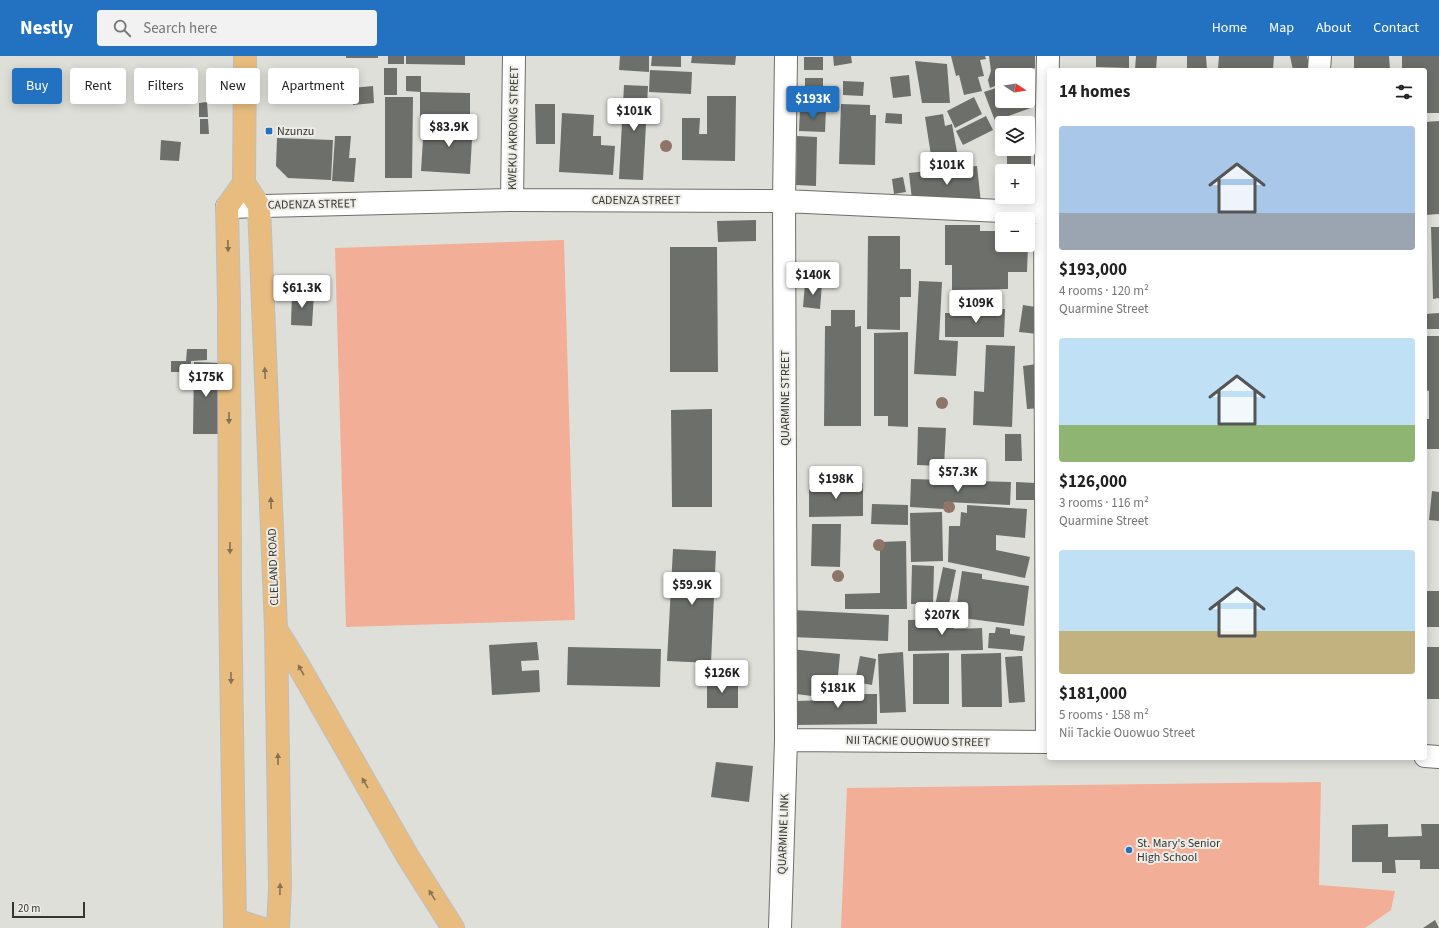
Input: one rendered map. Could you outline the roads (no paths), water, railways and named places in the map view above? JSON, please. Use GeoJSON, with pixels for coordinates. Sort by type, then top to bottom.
{"type":"FeatureCollection","features":[{"type":"Feature","properties":{"kind":"main road"},"geometry":{"type":"LineString","coordinates":[[245,56],[244,183],[259,206]]}},
{"type":"Feature","properties":{"kind":"main road"},"geometry":{"type":"LineString","coordinates":[[244,183],[227,207],[229,301],[230,632],[235,924],[260,928]]}},
{"type":"Feature","properties":{"kind":"main road","name":"CLELAND ROAD"},"geometry":{"type":"LineString","coordinates":[[259,206],[276,629],[280,888],[278,928]]}},
{"type":"Feature","properties":{"kind":"main road"},"geometry":{"type":"LineString","coordinates":[[276,629],[408,857],[453,928]]}},
{"type":"Feature","properties":{"kind":"street","name":"KWEKU AKRONG STREET"},"geometry":{"type":"LineString","coordinates":[[512,200],[514,56]]}},
{"type":"Feature","properties":{"kind":"street","name":"QUARMINE STREET"},"geometry":{"type":"LineString","coordinates":[[786,56],[784,201],[786,740]]}},
{"type":"Feature","properties":{"kind":"street"},"geometry":{"type":"LineString","coordinates":[[1048,56],[1048,68]]}},
{"type":"Feature","properties":{"kind":"street"},"geometry":{"type":"LineString","coordinates":[[1319,68],[1320,56]]}},
{"type":"Feature","properties":{"kind":"street"},"geometry":{"type":"LineString","coordinates":[[1047,108],[1045,213],[1047,566]]}},
{"type":"Feature","properties":{"kind":"street","name":"CADENZA STREET"},"geometry":{"type":"LineString","coordinates":[[227,207],[512,200],[784,201],[1045,213]]}},
{"type":"Feature","properties":{"kind":"street","name":"NII TACKIE OUOWUO STREET"},"geometry":{"type":"LineString","coordinates":[[786,740],[1047,742]]}},
{"type":"Feature","properties":{"kind":"street","name":"QUARMINE LINK"},"geometry":{"type":"LineString","coordinates":[[780,928],[786,740]]}},
{"type":"Feature","properties":{"kind":"street"},"geometry":{"type":"LineString","coordinates":[[1427,756],[1439,757]]}},
{"type":"Feature","properties":{"kind":"place","name":"Nzunzu"},"geometry":{"type":"Point","coordinates":[269,131]}},
{"type":"Feature","properties":{"kind":"place","name":"St. Mary's Senior High School"},"geometry":{"type":"Point","coordinates":[1129,850]}}]}
